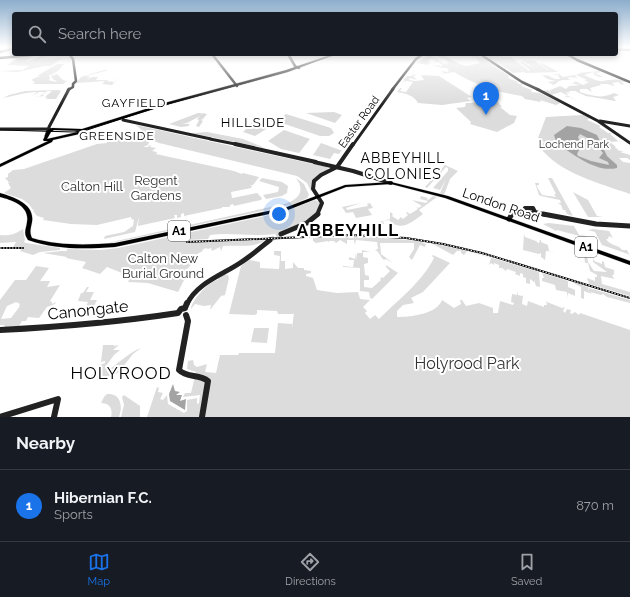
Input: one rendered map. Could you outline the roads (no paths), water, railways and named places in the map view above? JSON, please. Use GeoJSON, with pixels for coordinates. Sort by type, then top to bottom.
{"type":"FeatureCollection","features":[{"type":"Feature","properties":{"kind":"main road"},"geometry":{"type":"LineString","coordinates":[[298,68],[302,66]]}},
{"type":"Feature","properties":{"kind":"main road"},"geometry":{"type":"LineString","coordinates":[[0,166],[55,139],[123,119],[171,102],[302,66]]}},
{"type":"Feature","properties":{"kind":"main road"},"geometry":{"type":"LineString","coordinates":[[64,130],[87,129],[123,119]]}},
{"type":"Feature","properties":{"kind":"main road"},"geometry":{"type":"LineString","coordinates":[[31,150],[46,134],[53,129],[76,131],[72,134]]}},
{"type":"Feature","properties":{"kind":"main road"},"geometry":{"type":"LineString","coordinates":[[46,134],[55,139]]}},
{"type":"Feature","properties":{"kind":"main road","name":"London Road"},"geometry":{"type":"LineString","coordinates":[[391,183],[440,195],[630,264]]}},
{"type":"Feature","properties":{"kind":"main road","name":"A1"},"geometry":{"type":"LineString","coordinates":[[0,195],[13,199],[26,207],[29,214],[27,234],[29,238],[42,243],[67,246],[98,246],[115,245],[136,241],[288,208],[336,188],[350,185],[391,183]]}},
{"type":"Feature","properties":{"kind":"street"},"geometry":{"type":"LineString","coordinates":[[69,87],[76,81],[74,66]]}},
{"type":"Feature","properties":{"kind":"street"},"geometry":{"type":"LineString","coordinates":[[222,66],[236,85]]}},
{"type":"Feature","properties":{"kind":"street","name":"Easter Road"},"geometry":{"type":"LineString","coordinates":[[318,196],[313,188],[314,182],[321,175],[337,167],[410,66]]}},
{"type":"Feature","properties":{"kind":"street"},"geometry":{"type":"LineString","coordinates":[[498,66],[539,92],[600,122],[630,143]]}},
{"type":"Feature","properties":{"kind":"street"},"geometry":{"type":"LineString","coordinates":[[594,66],[629,82]]}},
{"type":"Feature","properties":{"kind":"street"},"geometry":{"type":"LineString","coordinates":[[46,134],[58,113],[61,102],[76,77]]}},
{"type":"Feature","properties":{"kind":"street","name":"London Road"},"geometry":{"type":"LineString","coordinates":[[123,119],[144,125],[337,167],[391,183]]}},
{"type":"Feature","properties":{"kind":"street"},"geometry":{"type":"LineString","coordinates":[[600,122],[630,126]]}},
{"type":"Feature","properties":{"kind":"street"},"geometry":{"type":"LineString","coordinates":[[0,130],[46,134],[53,129]]}},
{"type":"Feature","properties":{"kind":"street"},"geometry":{"type":"LineString","coordinates":[[281,234],[306,223],[316,216],[322,205],[322,200],[318,196]]}},
{"type":"Feature","properties":{"kind":"street"},"geometry":{"type":"LineString","coordinates":[[509,219],[511,215],[521,214],[527,211],[581,222],[630,226]]}},
{"type":"Feature","properties":{"kind":"street"},"geometry":{"type":"LineString","coordinates":[[202,417],[208,384],[207,380],[203,377],[184,374],[180,370],[188,321],[183,312],[190,299],[211,280],[268,242]]}},
{"type":"Feature","properties":{"kind":"street","name":"Canongate"},"geometry":{"type":"LineString","coordinates":[[0,330],[47,328],[183,312]]}},
{"type":"Feature","properties":{"kind":"street"},"geometry":{"type":"LineString","coordinates":[[0,417],[58,400],[54,417]]}},
{"type":"Feature","properties":{"kind":"tunnel"},"geometry":{"type":"LineString","coordinates":[[270,240],[281,234]]}},
{"type":"Feature","properties":{"kind":"tram line"},"geometry":{"type":"LineString","coordinates":[[0,130],[74,132],[87,130],[164,105],[300,66]]}},
{"type":"Feature","properties":{"kind":"railway"},"geometry":{"type":"LineString","coordinates":[[187,242],[352,235],[406,238],[443,244],[482,253],[630,298]]}},
{"type":"Feature","properties":{"kind":"railway"},"geometry":{"type":"LineString","coordinates":[[0,248],[23,248]]}},
{"type":"Feature","properties":{"kind":"place","name":"Hibernian F.C."},"geometry":{"type":"Point","coordinates":[486,115]}},
{"type":"Feature","properties":{"kind":"district","name":"GAYFIELD"},"geometry":{"type":"Point","coordinates":[134,103]}},
{"type":"Feature","properties":{"kind":"district","name":"HILLSIDE"},"geometry":{"type":"Point","coordinates":[253,122]}},
{"type":"Feature","properties":{"kind":"district","name":"GREENSIDE"},"geometry":{"type":"Point","coordinates":[117,136]}},
{"type":"Feature","properties":{"kind":"district","name":"ABBEYHILL COLONIES"},"geometry":{"type":"Point","coordinates":[403,166]}},
{"type":"Feature","properties":{"kind":"district","name":"ABBEYHILL"},"geometry":{"type":"Point","coordinates":[348,230]}},
{"type":"Feature","properties":{"kind":"district","name":"HOLYROOD"},"geometry":{"type":"Point","coordinates":[121,373]}},
{"type":"Feature","properties":{"kind":"park label","name":"Lochend Park"},"geometry":{"type":"Point","coordinates":[574,144]}},
{"type":"Feature","properties":{"kind":"park label","name":"Calton Hill"},"geometry":{"type":"Point","coordinates":[92,186]}},
{"type":"Feature","properties":{"kind":"park label","name":"Regent Gardens"},"geometry":{"type":"Point","coordinates":[156,188]}},
{"type":"Feature","properties":{"kind":"park label","name":"Calton New Burial Ground"},"geometry":{"type":"Point","coordinates":[163,266]}},
{"type":"Feature","properties":{"kind":"park label","name":"Holyrood Park"},"geometry":{"type":"Point","coordinates":[467,363]}}]}
